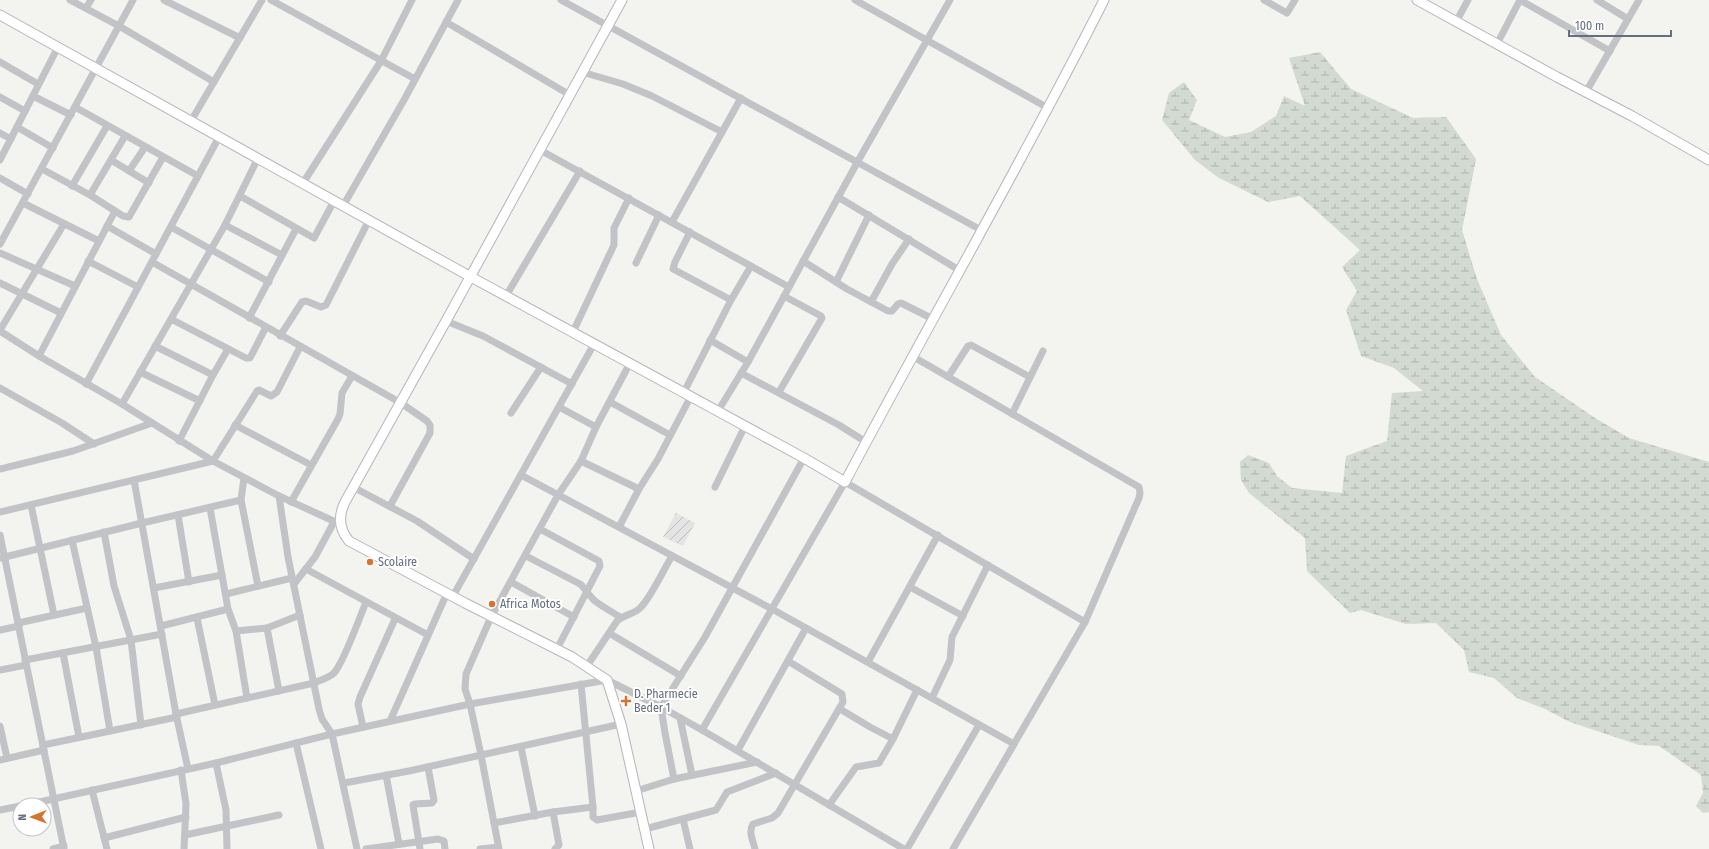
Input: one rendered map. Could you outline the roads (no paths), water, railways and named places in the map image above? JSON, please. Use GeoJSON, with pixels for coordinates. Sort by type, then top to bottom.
{"type":"FeatureCollection","features":[{"type":"Feature","properties":{"kind":"street"},"geometry":{"type":"LineString","coordinates":[[70,0],[119,26],[214,82]]}},
{"type":"Feature","properties":{"kind":"street"},"geometry":{"type":"LineString","coordinates":[[86,8],[91,0]]}},
{"type":"Feature","properties":{"kind":"street"},"geometry":{"type":"LineString","coordinates":[[0,244],[42,170],[133,0]]}},
{"type":"Feature","properties":{"kind":"street"},"geometry":{"type":"LineString","coordinates":[[164,0],[240,38]]}},
{"type":"Feature","properties":{"kind":"street"},"geometry":{"type":"LineString","coordinates":[[191,121],[262,0]]}},
{"type":"Feature","properties":{"kind":"street"},"geometry":{"type":"LineString","coordinates":[[271,0],[415,79]]}},
{"type":"Feature","properties":{"kind":"street"},"geometry":{"type":"LineString","coordinates":[[303,184],[382,61],[412,0]]}},
{"type":"Feature","properties":{"kind":"street"},"geometry":{"type":"LineString","coordinates":[[343,206],[458,0]]}},
{"type":"Feature","properties":{"kind":"street"},"geometry":{"type":"LineString","coordinates":[[561,0],[981,230]]}},
{"type":"Feature","properties":{"kind":"street"},"geometry":{"type":"LineString","coordinates":[[226,594],[258,586],[293,581],[306,569],[315,557],[337,523],[343,506],[353,487],[471,277],[622,0]]}},
{"type":"Feature","properties":{"kind":"street"},"geometry":{"type":"LineString","coordinates":[[855,0],[1048,108]]}},
{"type":"Feature","properties":{"kind":"street"},"geometry":{"type":"LineString","coordinates":[[718,411],[742,373],[838,197],[950,0]]}},
{"type":"Feature","properties":{"kind":"street"},"geometry":{"type":"LineString","coordinates":[[702,730],[845,482],[912,356],[1048,108],[1104,0]]}},
{"type":"Feature","properties":{"kind":"street"},"geometry":{"type":"LineString","coordinates":[[1264,0],[1287,13],[1295,0]]}},
{"type":"Feature","properties":{"kind":"street"},"geometry":{"type":"LineString","coordinates":[[1417,0],[1496,44],[1632,116],[1709,160]]}},
{"type":"Feature","properties":{"kind":"street"},"geometry":{"type":"LineString","coordinates":[[1456,22],[1468,0]]}},
{"type":"Feature","properties":{"kind":"street"},"geometry":{"type":"LineString","coordinates":[[1496,44],[1520,0],[1610,50]]}},
{"type":"Feature","properties":{"kind":"street"},"geometry":{"type":"LineString","coordinates":[[1597,0],[1628,20]]}},
{"type":"Feature","properties":{"kind":"street"},"geometry":{"type":"LineString","coordinates":[[1586,92],[1639,0]]}},
{"type":"Feature","properties":{"kind":"street"},"geometry":{"type":"LineString","coordinates":[[0,14],[471,277],[804,458],[1085,622]]}},
{"type":"Feature","properties":{"kind":"street"},"geometry":{"type":"LineString","coordinates":[[446,22],[570,95]]}},
{"type":"Feature","properties":{"kind":"street"},"geometry":{"type":"LineString","coordinates":[[0,160],[58,47]]}},
{"type":"Feature","properties":{"kind":"street"},"geometry":{"type":"LineString","coordinates":[[0,62],[38,84]]}},
{"type":"Feature","properties":{"kind":"street"},"geometry":{"type":"LineString","coordinates":[[582,72],[623,84],[652,96],[722,132]]}},
{"type":"Feature","properties":{"kind":"street"},"geometry":{"type":"LineString","coordinates":[[33,96],[71,115]]}},
{"type":"Feature","properties":{"kind":"street"},"geometry":{"type":"LineString","coordinates":[[0,97],[25,111]]}},
{"type":"Feature","properties":{"kind":"street"},"geometry":{"type":"LineString","coordinates":[[672,222],[741,98]]}},
{"type":"Feature","properties":{"kind":"street"},"geometry":{"type":"LineString","coordinates":[[75,108],[198,176]]}},
{"type":"Feature","properties":{"kind":"street"},"geometry":{"type":"LineString","coordinates":[[72,186],[107,126]]}},
{"type":"Feature","properties":{"kind":"street"},"geometry":{"type":"LineString","coordinates":[[17,127],[53,148]]}},
{"type":"Feature","properties":{"kind":"street"},"geometry":{"type":"LineString","coordinates":[[0,133],[11,139]]}},
{"type":"Feature","properties":{"kind":"street"},"geometry":{"type":"LineString","coordinates":[[90,195],[125,136]]}},
{"type":"Feature","properties":{"kind":"street"},"geometry":{"type":"LineString","coordinates":[[86,384],[219,137]]}},
{"type":"Feature","properties":{"kind":"street"},"geometry":{"type":"LineString","coordinates":[[129,171],[145,147]]}},
{"type":"Feature","properties":{"kind":"street"},"geometry":{"type":"LineString","coordinates":[[540,150],[789,287]]}},
{"type":"Feature","properties":{"kind":"street"},"geometry":{"type":"LineString","coordinates":[[42,170],[90,195],[126,217],[131,215],[163,157]]}},
{"type":"Feature","properties":{"kind":"street"},"geometry":{"type":"LineString","coordinates":[[122,404],[225,225],[258,158]]}},
{"type":"Feature","properties":{"kind":"street"},"geometry":{"type":"LineString","coordinates":[[111,160],[149,184]]}},
{"type":"Feature","properties":{"kind":"street"},"geometry":{"type":"LineString","coordinates":[[506,296],[580,171]]}},
{"type":"Feature","properties":{"kind":"street"},"geometry":{"type":"LineString","coordinates":[[0,178],[28,194]]}},
{"type":"Feature","properties":{"kind":"street"},"geometry":{"type":"LineString","coordinates":[[240,196],[314,238],[334,201]]}},
{"type":"Feature","properties":{"kind":"street"},"geometry":{"type":"LineString","coordinates":[[838,197],[960,270]]}},
{"type":"Feature","properties":{"kind":"street"},"geometry":{"type":"LineString","coordinates":[[573,332],[614,245],[614,228],[629,198]]}},
{"type":"Feature","properties":{"kind":"street"},"geometry":{"type":"LineString","coordinates":[[23,203],[99,241]]}},
{"type":"Feature","properties":{"kind":"street"},"geometry":{"type":"LineString","coordinates":[[39,356],[115,211]]}},
{"type":"Feature","properties":{"kind":"street"},"geometry":{"type":"LineString","coordinates":[[636,263],[659,215]]}},
{"type":"Feature","properties":{"kind":"street"},"geometry":{"type":"LineString","coordinates":[[836,282],[869,216]]}},
{"type":"Feature","properties":{"kind":"street"},"geometry":{"type":"LineString","coordinates":[[280,336],[302,302],[306,301],[321,307],[326,305],[369,220]]}},
{"type":"Feature","properties":{"kind":"street"},"geometry":{"type":"LineString","coordinates":[[64,224],[0,331],[39,356],[122,404],[213,461],[291,502],[337,523],[349,541],[491,617],[557,649],[587,666],[607,680],[661,707],[738,750],[906,849],[979,725]]}},
{"type":"Feature","properties":{"kind":"street"},"geometry":{"type":"LineString","coordinates":[[225,225],[282,256]]}},
{"type":"Feature","properties":{"kind":"street"},"geometry":{"type":"LineString","coordinates":[[108,226],[156,254]]}},
{"type":"Feature","properties":{"kind":"street"},"geometry":{"type":"LineString","coordinates":[[171,227],[269,282]]}},
{"type":"Feature","properties":{"kind":"street"},"geometry":{"type":"LineString","coordinates":[[249,318],[296,229]]}},
{"type":"Feature","properties":{"kind":"street"},"geometry":{"type":"LineString","coordinates":[[690,232],[673,269],[731,300]]}},
{"type":"Feature","properties":{"kind":"street"},"geometry":{"type":"LineString","coordinates":[[871,302],[892,264],[909,239]]}},
{"type":"Feature","properties":{"kind":"street"},"geometry":{"type":"LineString","coordinates":[[0,253],[75,286]]}},
{"type":"Feature","properties":{"kind":"street"},"geometry":{"type":"LineString","coordinates":[[88,261],[138,287]]}},
{"type":"Feature","properties":{"kind":"street"},"geometry":{"type":"LineString","coordinates":[[803,261],[836,282],[888,311],[892,311],[898,304],[901,303],[933,319]]}},
{"type":"Feature","properties":{"kind":"street"},"geometry":{"type":"LineString","coordinates":[[152,262],[280,336],[401,403],[427,421],[430,425],[430,433],[390,506]]}},
{"type":"Feature","properties":{"kind":"street"},"geometry":{"type":"LineString","coordinates":[[619,527],[639,489],[658,459],[670,435],[710,340],[751,266]]}},
{"type":"Feature","properties":{"kind":"street"},"geometry":{"type":"LineString","coordinates":[[0,283],[61,313]]}},
{"type":"Feature","properties":{"kind":"street"},"geometry":{"type":"LineString","coordinates":[[779,392],[822,318],[822,316],[784,296]]}},
{"type":"Feature","properties":{"kind":"street"},"geometry":{"type":"LineString","coordinates":[[171,318],[246,358],[250,358],[266,327]]}},
{"type":"Feature","properties":{"kind":"street"},"geometry":{"type":"LineString","coordinates":[[446,321],[483,336],[572,384]]}},
{"type":"Feature","properties":{"kind":"street"},"geometry":{"type":"LineString","coordinates":[[710,340],[748,362]]}},
{"type":"Feature","properties":{"kind":"street"},"geometry":{"type":"LineString","coordinates":[[390,721],[428,635],[450,595],[474,559],[594,344]]}},
{"type":"Feature","properties":{"kind":"street"},"geometry":{"type":"LineString","coordinates":[[948,377],[968,346],[971,345],[1030,377]]}},
{"type":"Feature","properties":{"kind":"street"},"geometry":{"type":"LineString","coordinates":[[155,346],[213,375]]}},
{"type":"Feature","properties":{"kind":"street"},"geometry":{"type":"LineString","coordinates":[[0,512],[213,461],[257,391],[260,390],[271,396],[277,392],[300,347]]}},
{"type":"Feature","properties":{"kind":"street"},"geometry":{"type":"LineString","coordinates":[[179,441],[228,349]]}},
{"type":"Feature","properties":{"kind":"street"},"geometry":{"type":"LineString","coordinates":[[1012,414],[1043,351]]}},
{"type":"Feature","properties":{"kind":"street"},"geometry":{"type":"LineString","coordinates":[[912,356],[1137,485],[1140,490],[1139,498],[1085,622],[953,849]]}},
{"type":"Feature","properties":{"kind":"street"},"geometry":{"type":"LineString","coordinates":[[480,849],[498,848],[481,756],[470,704],[465,689],[466,674],[491,617],[526,556],[558,495],[581,461],[596,427],[630,363]]}},
{"type":"Feature","properties":{"kind":"street"},"geometry":{"type":"LineString","coordinates":[[511,413],[541,367]]}},
{"type":"Feature","properties":{"kind":"street"},"geometry":{"type":"LineString","coordinates":[[140,372],[200,401]]}},
{"type":"Feature","properties":{"kind":"street"},"geometry":{"type":"LineString","coordinates":[[742,373],[839,425],[866,442]]}},
{"type":"Feature","properties":{"kind":"street"},"geometry":{"type":"LineString","coordinates":[[291,502],[338,419],[340,414],[342,393],[352,376]]}},
{"type":"Feature","properties":{"kind":"street"},"geometry":{"type":"LineString","coordinates":[[0,388],[62,423],[94,444]]}},
{"type":"Feature","properties":{"kind":"street"},"geometry":{"type":"LineString","coordinates":[[610,402],[670,435]]}},
{"type":"Feature","properties":{"kind":"street"},"geometry":{"type":"LineString","coordinates":[[559,407],[596,427]]}},
{"type":"Feature","properties":{"kind":"street"},"geometry":{"type":"LineString","coordinates":[[0,469],[94,444],[152,423]]}},
{"type":"Feature","properties":{"kind":"street"},"geometry":{"type":"LineString","coordinates":[[235,425],[311,465]]}},
{"type":"Feature","properties":{"kind":"street"},"geometry":{"type":"LineString","coordinates":[[715,487],[745,426]]}},
{"type":"Feature","properties":{"kind":"street"},"geometry":{"type":"LineString","coordinates":[[674,779],[664,733],[661,707],[733,588],[804,458]]}},
{"type":"Feature","properties":{"kind":"street"},"geometry":{"type":"LineString","coordinates":[[581,461],[639,489]]}},
{"type":"Feature","properties":{"kind":"street"},"geometry":{"type":"LineString","coordinates":[[521,475],[772,609],[1014,744]]}},
{"type":"Feature","properties":{"kind":"street"},"geometry":{"type":"LineString","coordinates":[[244,478],[241,500],[258,586]]}},
{"type":"Feature","properties":{"kind":"street"},"geometry":{"type":"LineString","coordinates":[[134,480],[185,769],[186,817],[184,849]]}},
{"type":"Feature","properties":{"kind":"street"},"geometry":{"type":"LineString","coordinates":[[353,487],[417,522],[474,559]]}},
{"type":"Feature","properties":{"kind":"street"},"geometry":{"type":"LineString","coordinates":[[280,496],[282,526],[314,683],[322,719],[332,734],[344,783],[357,849]]}},
{"type":"Feature","properties":{"kind":"street"},"geometry":{"type":"LineString","coordinates":[[2,558],[104,532],[241,500]]}},
{"type":"Feature","properties":{"kind":"street"},"geometry":{"type":"LineString","coordinates":[[31,505],[54,615]]}},
{"type":"Feature","properties":{"kind":"street"},"geometry":{"type":"LineString","coordinates":[[210,508],[228,609],[236,631],[247,698]]}},
{"type":"Feature","properties":{"kind":"street"},"geometry":{"type":"LineString","coordinates":[[178,515],[189,582]]}},
{"type":"Feature","properties":{"kind":"street"},"geometry":{"type":"LineString","coordinates":[[540,529],[600,561],[600,566],[588,591],[557,649]]}},
{"type":"Feature","properties":{"kind":"street"},"geometry":{"type":"LineString","coordinates":[[104,532],[114,586],[131,640],[141,725]]}},
{"type":"Feature","properties":{"kind":"street"},"geometry":{"type":"LineString","coordinates":[[0,535],[2,558],[18,624],[64,848],[53,849]]}},
{"type":"Feature","properties":{"kind":"street"},"geometry":{"type":"LineString","coordinates":[[868,662],[938,535]]}},
{"type":"Feature","properties":{"kind":"street"},"geometry":{"type":"LineString","coordinates":[[72,540],[96,647],[110,731]]}},
{"type":"Feature","properties":{"kind":"street"},"geometry":{"type":"LineString","coordinates":[[526,556],[580,584],[588,591],[590,596],[595,601],[620,618]]}},
{"type":"Feature","properties":{"kind":"street"},"geometry":{"type":"LineString","coordinates":[[587,666],[620,618],[632,614],[642,606],[672,556]]}},
{"type":"Feature","properties":{"kind":"street"},"geometry":{"type":"LineString","coordinates":[[932,698],[950,660],[950,644],[952,637],[988,565]]}},
{"type":"Feature","properties":{"kind":"street"},"geometry":{"type":"LineString","coordinates":[[306,569],[428,635]]}},
{"type":"Feature","properties":{"kind":"street"},"geometry":{"type":"LineString","coordinates":[[154,588],[222,575]]}},
{"type":"Feature","properties":{"kind":"street"},"geometry":{"type":"LineString","coordinates":[[511,582],[574,617]]}},
{"type":"Feature","properties":{"kind":"street"},"geometry":{"type":"LineString","coordinates":[[910,587],[963,616]]}},
{"type":"Feature","properties":{"kind":"street"},"geometry":{"type":"LineString","coordinates":[[0,726],[4,759],[79,737],[141,725],[215,705],[314,683],[330,676],[335,672],[366,602]]}},
{"type":"Feature","properties":{"kind":"street"},"geometry":{"type":"LineString","coordinates":[[0,630],[18,624],[87,608]]}},
{"type":"Feature","properties":{"kind":"street"},"geometry":{"type":"LineString","coordinates":[[160,626],[197,618],[228,609]]}},
{"type":"Feature","properties":{"kind":"street"},"geometry":{"type":"LineString","coordinates":[[236,631],[267,628],[300,615]]}},
{"type":"Feature","properties":{"kind":"street"},"geometry":{"type":"LineString","coordinates":[[197,618],[215,705]]}},
{"type":"Feature","properties":{"kind":"street"},"geometry":{"type":"LineString","coordinates":[[363,727],[358,704],[360,697],[396,618]]}},
{"type":"Feature","properties":{"kind":"street"},"geometry":{"type":"LineString","coordinates":[[267,628],[279,691]]}},
{"type":"Feature","properties":{"kind":"street"},"geometry":{"type":"LineString","coordinates":[[738,750],[806,628]]}},
{"type":"Feature","properties":{"kind":"street"},"geometry":{"type":"LineString","coordinates":[[609,633],[681,676]]}},
{"type":"Feature","properties":{"kind":"street"},"geometry":{"type":"LineString","coordinates":[[0,670],[63,653],[162,634]]}},
{"type":"Feature","properties":{"kind":"street"},"geometry":{"type":"LineString","coordinates":[[63,653],[79,737]]}},
{"type":"Feature","properties":{"kind":"street"},"geometry":{"type":"LineString","coordinates":[[755,849],[751,827],[753,824],[772,818],[778,814],[840,709],[843,699],[842,694],[788,661]]}},
{"type":"Feature","properties":{"kind":"street"},"geometry":{"type":"LineString","coordinates":[[54,799],[216,763],[390,721],[470,704],[607,680]]}},
{"type":"Feature","properties":{"kind":"street"},"geometry":{"type":"LineString","coordinates":[[607,680],[621,724],[649,849]]}},
{"type":"Feature","properties":{"kind":"street"},"geometry":{"type":"LineString","coordinates":[[582,684],[593,817],[597,820],[641,812]]}},
{"type":"Feature","properties":{"kind":"street"},"geometry":{"type":"LineString","coordinates":[[829,805],[856,768],[879,763],[893,739],[917,690]]}},
{"type":"Feature","properties":{"kind":"street"},"geometry":{"type":"LineString","coordinates":[[840,709],[893,739]]}},
{"type":"Feature","properties":{"kind":"street"},"geometry":{"type":"LineString","coordinates":[[680,718],[692,775]]}},
{"type":"Feature","properties":{"kind":"street"},"geometry":{"type":"LineString","coordinates":[[344,783],[386,776],[481,756],[621,724]]}},
{"type":"Feature","properties":{"kind":"street"},"geometry":{"type":"LineString","coordinates":[[296,743],[321,849]]}},
{"type":"Feature","properties":{"kind":"street"},"geometry":{"type":"LineString","coordinates":[[521,747],[535,816]]}},
{"type":"Feature","properties":{"kind":"street"},"geometry":{"type":"LineString","coordinates":[[636,791],[674,779],[757,762]]}},
{"type":"Feature","properties":{"kind":"street"},"geometry":{"type":"LineString","coordinates":[[216,763],[226,810],[226,849]]}},
{"type":"Feature","properties":{"kind":"street"},"geometry":{"type":"LineString","coordinates":[[419,845],[413,806],[415,804],[432,803],[434,800],[428,767]]}},
{"type":"Feature","properties":{"kind":"street"},"geometry":{"type":"LineString","coordinates":[[645,829],[716,810],[727,792],[776,773]]}},
{"type":"Feature","properties":{"kind":"street"},"geometry":{"type":"LineString","coordinates":[[386,776],[399,844]]}},
{"type":"Feature","properties":{"kind":"street"},"geometry":{"type":"LineString","coordinates":[[92,790],[107,849]]}},
{"type":"Feature","properties":{"kind":"street"},"geometry":{"type":"LineString","coordinates":[[494,822],[592,807]]}},
{"type":"Feature","properties":{"kind":"street"},"geometry":{"type":"LineString","coordinates":[[0,810],[12,808]]}},
{"type":"Feature","properties":{"kind":"street"},"geometry":{"type":"LineString","coordinates":[[553,812],[560,845],[555,849]]}},
{"type":"Feature","properties":{"kind":"street"},"geometry":{"type":"LineString","coordinates":[[185,835],[279,815]]}},
{"type":"Feature","properties":{"kind":"street"},"geometry":{"type":"LineString","coordinates":[[104,838],[186,817]]}},
{"type":"Feature","properties":{"kind":"street"},"geometry":{"type":"LineString","coordinates":[[683,819],[690,849]]}},
{"type":"Feature","properties":{"kind":"street"},"geometry":{"type":"LineString","coordinates":[[366,849],[399,844],[419,845],[438,839],[444,841],[445,849]]}},
{"type":"Feature","properties":{"kind":"place","name":"Scolaire"},"geometry":{"type":"Point","coordinates":[370,562]}},
{"type":"Feature","properties":{"kind":"place","name":"Africa Motos"},"geometry":{"type":"Point","coordinates":[492,604]}},
{"type":"Feature","properties":{"kind":"place","name":"D. Pharmecie Beder 1"},"geometry":{"type":"Point","coordinates":[626,701]}}]}
